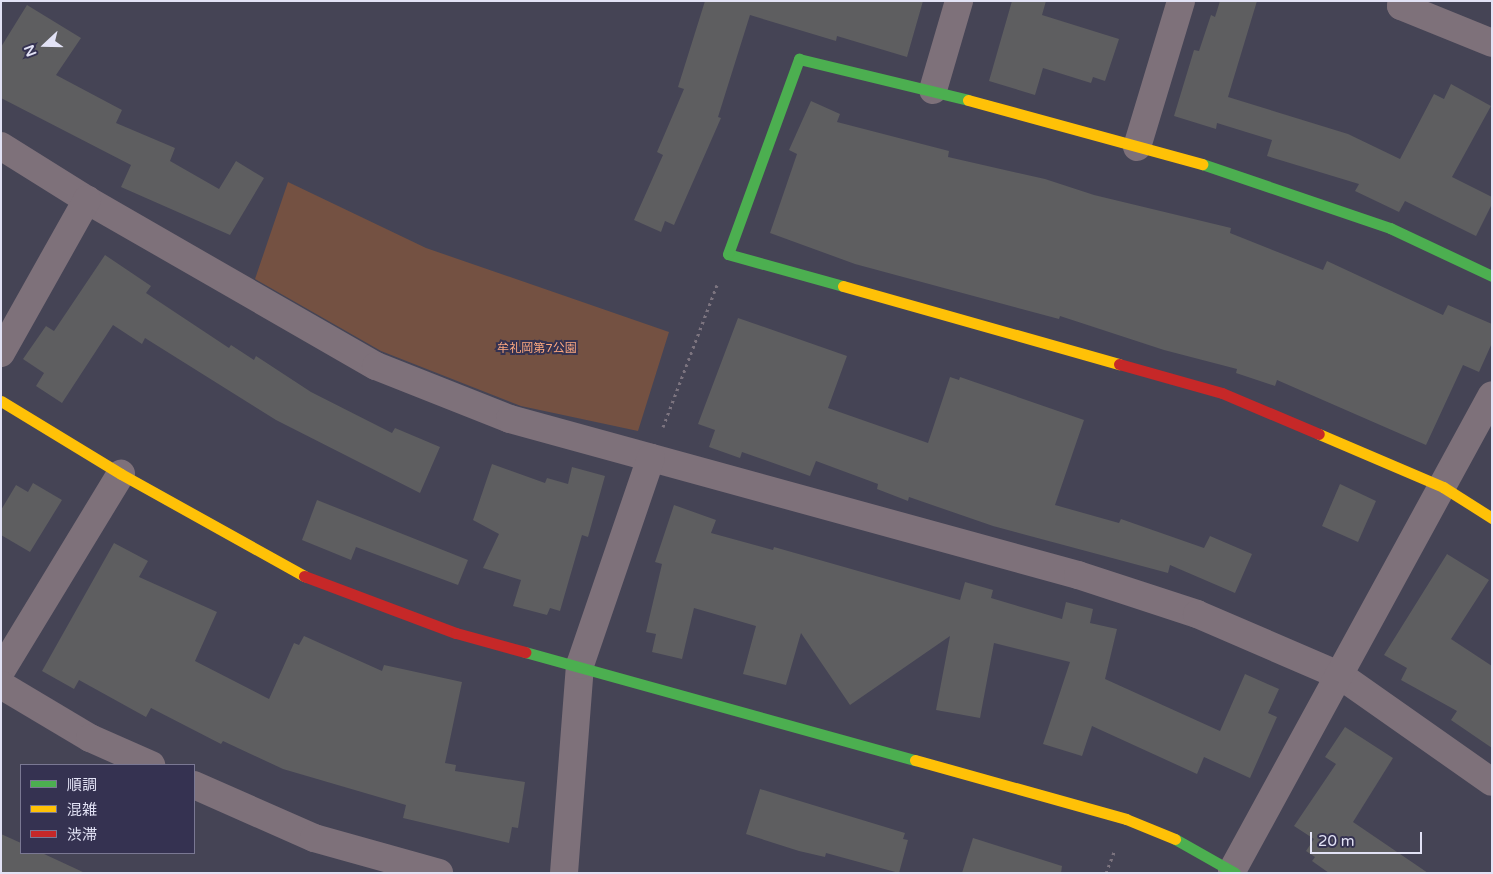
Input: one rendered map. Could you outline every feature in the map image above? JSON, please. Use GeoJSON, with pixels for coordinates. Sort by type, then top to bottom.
{"type":"FeatureCollection","features":[{"type":"Feature","properties":{"kind":"street"},"geometry":{"type":"LineString","coordinates":[[933,90],[958,1]]}},
{"type":"Feature","properties":{"kind":"street"},"geometry":{"type":"LineString","coordinates":[[1137,148],[1181,1]]}},
{"type":"Feature","properties":{"kind":"street"},"geometry":{"type":"LineString","coordinates":[[1402,1],[1401,6],[1492,43]]}},
{"type":"Feature","properties":{"kind":"street"},"geometry":{"type":"LineString","coordinates":[[1492,276],[1390,228],[1231,172],[1137,148],[933,90],[799,59],[728,254],[1222,392],[1443,487],[1492,518]]}},
{"type":"Feature","properties":{"kind":"street"},"geometry":{"type":"LineString","coordinates":[[1,146],[87,200],[376,366],[510,419],[1078,575],[1197,614],[1341,676],[1492,782]]}},
{"type":"Feature","properties":{"kind":"street"},"geometry":{"type":"LineString","coordinates":[[1,353],[87,200]]}},
{"type":"Feature","properties":{"kind":"street"},"geometry":{"type":"LineString","coordinates":[[1,401],[121,474],[310,579],[456,632],[580,665],[1126,819],[1177,840],[1233,872],[1492,395]]}},
{"type":"Feature","properties":{"kind":"street"},"geometry":{"type":"LineString","coordinates":[[564,873],[580,665],[651,458]]}},
{"type":"Feature","properties":{"kind":"street"},"geometry":{"type":"LineString","coordinates":[[1,670],[121,474]]}},
{"type":"Feature","properties":{"kind":"street"},"geometry":{"type":"LineString","coordinates":[[1,685],[90,738],[149,764]]}},
{"type":"Feature","properties":{"kind":"street"},"geometry":{"type":"LineString","coordinates":[[195,785],[314,838],[439,873]]}},
{"type":"Feature","properties":{"kind":"path"},"geometry":{"type":"LineString","coordinates":[[651,458],[728,254]]}},
{"type":"Feature","properties":{"kind":"green space","name":"牟礼岡第7公園"},"geometry":{"type":"Polygon","coordinates":[[[288,182],[426,248],[669,332],[638,431],[521,406],[381,351],[255,279],[288,182]]]}},
{"type":"Feature","properties":{"kind":"building"},"geometry":{"type":"Polygon","coordinates":[[[705,1],[923,1],[907,57],[837,36],[836,41],[750,15],[718,117],[721,118],[674,225],[665,221],[661,232],[634,220],[663,155],[657,152],[684,89],[678,87],[705,1]]]}},
{"type":"Feature","properties":{"kind":"building"},"geometry":{"type":"Polygon","coordinates":[[[1012,1],[1046,1],[1042,15],[1119,39],[1105,81],[1093,77],[1091,83],[1043,68],[1035,95],[989,81],[1012,1]]]}},
{"type":"Feature","properties":{"kind":"building"},"geometry":{"type":"Polygon","coordinates":[[[1220,1],[1257,1],[1228,97],[1348,134],[1400,159],[1434,94],[1444,99],[1451,84],[1491,106],[1452,177],[1492,197],[1492,204],[1476,236],[1405,201],[1399,212],[1355,191],[1359,184],[1267,156],[1272,140],[1217,123],[1216,129],[1174,116],[1194,50],[1199,51],[1211,15],[1215,17],[1220,1]]]}},
{"type":"Feature","properties":{"kind":"building"},"geometry":{"type":"Polygon","coordinates":[[[27,5],[81,38],[56,75],[122,110],[116,123],[175,148],[170,161],[219,189],[236,161],[264,178],[230,235],[121,187],[131,165],[1,98],[1,47],[27,5]]]}},
{"type":"Feature","properties":{"kind":"building"},"geometry":{"type":"Polygon","coordinates":[[[811,101],[840,114],[837,122],[949,151],[948,157],[1045,179],[1094,195],[1231,228],[1230,233],[1323,270],[1327,261],[1443,315],[1448,305],[1492,324],[1492,343],[1479,372],[1463,365],[1426,445],[1277,380],[1275,386],[1236,373],[1237,369],[1164,350],[1060,316],[1059,319],[855,264],[770,233],[797,154],[789,150],[811,101]]]}},
{"type":"Feature","properties":{"kind":"building"},"geometry":{"type":"Polygon","coordinates":[[[105,255],[151,286],[146,293],[229,348],[231,345],[254,360],[256,356],[311,392],[392,433],[395,428],[440,447],[420,493],[276,420],[145,338],[142,344],[113,325],[62,403],[36,386],[44,373],[23,359],[46,326],[54,331],[105,255]]]}},
{"type":"Feature","properties":{"kind":"building"},"geometry":{"type":"Polygon","coordinates":[[[738,318],[847,356],[828,408],[928,443],[950,377],[959,380],[960,377],[1084,420],[1055,505],[1119,523],[1121,519],[1204,548],[1210,536],[1252,554],[1235,593],[1170,565],[1168,573],[993,526],[909,497],[908,501],[877,489],[878,484],[816,461],[810,476],[742,452],[740,458],[709,447],[715,430],[698,424],[738,318]]]}},
{"type":"Feature","properties":{"kind":"building"},"geometry":{"type":"Polygon","coordinates":[[[492,464],[545,483],[547,478],[568,484],[572,467],[605,476],[588,537],[582,535],[560,611],[550,608],[547,615],[513,606],[521,580],[483,568],[499,534],[473,520],[492,464]]]}},
{"type":"Feature","properties":{"kind":"building"},"geometry":{"type":"Polygon","coordinates":[[[33,483],[62,500],[30,552],[1,535],[1,510],[16,485],[28,492],[33,483]]]}},
{"type":"Feature","properties":{"kind":"building"},"geometry":{"type":"Polygon","coordinates":[[[1340,484],[1376,501],[1358,542],[1322,526],[1340,484]]]}},
{"type":"Feature","properties":{"kind":"building"},"geometry":{"type":"Polygon","coordinates":[[[317,500],[468,560],[458,585],[356,547],[351,560],[302,540],[317,500]]]}},
{"type":"Feature","properties":{"kind":"building"},"geometry":{"type":"Polygon","coordinates":[[[674,505],[716,520],[711,533],[773,550],[774,547],[960,600],[965,582],[993,590],[991,598],[1062,619],[1066,602],[1093,609],[1090,623],[1117,629],[1105,679],[1220,731],[1245,674],[1279,689],[1268,713],[1277,717],[1250,778],[1204,757],[1197,774],[1092,726],[1082,756],[1043,744],[1070,662],[994,643],[980,718],[936,710],[950,636],[850,705],[801,633],[786,685],[743,674],[756,626],[694,608],[682,659],[652,652],[656,634],[646,632],[662,564],[655,562],[674,505]]]}},
{"type":"Feature","properties":{"kind":"building"},"geometry":{"type":"Polygon","coordinates":[[[114,543],[148,561],[139,577],[217,612],[195,661],[269,699],[294,643],[299,645],[304,636],[382,671],[384,665],[462,682],[445,763],[456,765],[455,771],[525,782],[518,828],[512,827],[509,843],[403,818],[406,805],[283,769],[223,741],[221,744],[151,708],[146,717],[79,680],[74,689],[42,671],[114,543]]]}},
{"type":"Feature","properties":{"kind":"building"},"geometry":{"type":"Polygon","coordinates":[[[1447,554],[1489,580],[1451,639],[1492,666],[1492,748],[1451,720],[1457,711],[1401,680],[1407,668],[1384,655],[1447,554]]]}},
{"type":"Feature","properties":{"kind":"building"},"geometry":{"type":"Polygon","coordinates":[[[1345,727],[1393,758],[1353,822],[1428,873],[1329,873],[1312,861],[1315,857],[1306,851],[1314,839],[1294,826],[1336,764],[1325,757],[1345,727]]]}},
{"type":"Feature","properties":{"kind":"building"},"geometry":{"type":"Polygon","coordinates":[[[760,789],[905,833],[903,839],[908,840],[899,873],[826,853],[825,857],[799,851],[746,834],[760,789]]]}},
{"type":"Feature","properties":{"kind":"building"},"geometry":{"type":"Polygon","coordinates":[[[1,834],[20,843],[20,854],[44,854],[85,873],[1,873],[1,834]]]}},
{"type":"Feature","properties":{"kind":"building"},"geometry":{"type":"Polygon","coordinates":[[[973,838],[1062,866],[1061,873],[962,873],[973,838]]]}},
{"type":"Feature","properties":{"kind":"traffic: fast"},"geometry":{"type":"LineString","coordinates":[[843,286],[728,254],[799,59],[968,100]]}},
{"type":"Feature","properties":{"kind":"traffic: fast"},"geometry":{"type":"LineString","coordinates":[[1202,164],[1390,228],[1492,276]]}},
{"type":"Feature","properties":{"kind":"traffic: fast"},"geometry":{"type":"LineString","coordinates":[[525,652],[915,760]]}},
{"type":"Feature","properties":{"kind":"traffic: fast"},"geometry":{"type":"LineString","coordinates":[[1175,839],[1235,873]]}},
{"type":"Feature","properties":{"kind":"traffic: slow"},"geometry":{"type":"LineString","coordinates":[[968,100],[1202,164]]}},
{"type":"Feature","properties":{"kind":"traffic: slow"},"geometry":{"type":"LineString","coordinates":[[843,286],[1119,364]]}},
{"type":"Feature","properties":{"kind":"traffic: slow"},"geometry":{"type":"LineString","coordinates":[[1,401],[121,474],[304,576]]}},
{"type":"Feature","properties":{"kind":"traffic: slow"},"geometry":{"type":"LineString","coordinates":[[1319,434],[1443,487],[1492,518]]}},
{"type":"Feature","properties":{"kind":"traffic: slow"},"geometry":{"type":"LineString","coordinates":[[915,760],[1126,819],[1175,839]]}},
{"type":"Feature","properties":{"kind":"traffic: jam"},"geometry":{"type":"LineString","coordinates":[[1119,364],[1222,393],[1319,434]]}},
{"type":"Feature","properties":{"kind":"traffic: jam"},"geometry":{"type":"LineString","coordinates":[[304,576],[456,633],[525,652]]}}]}
